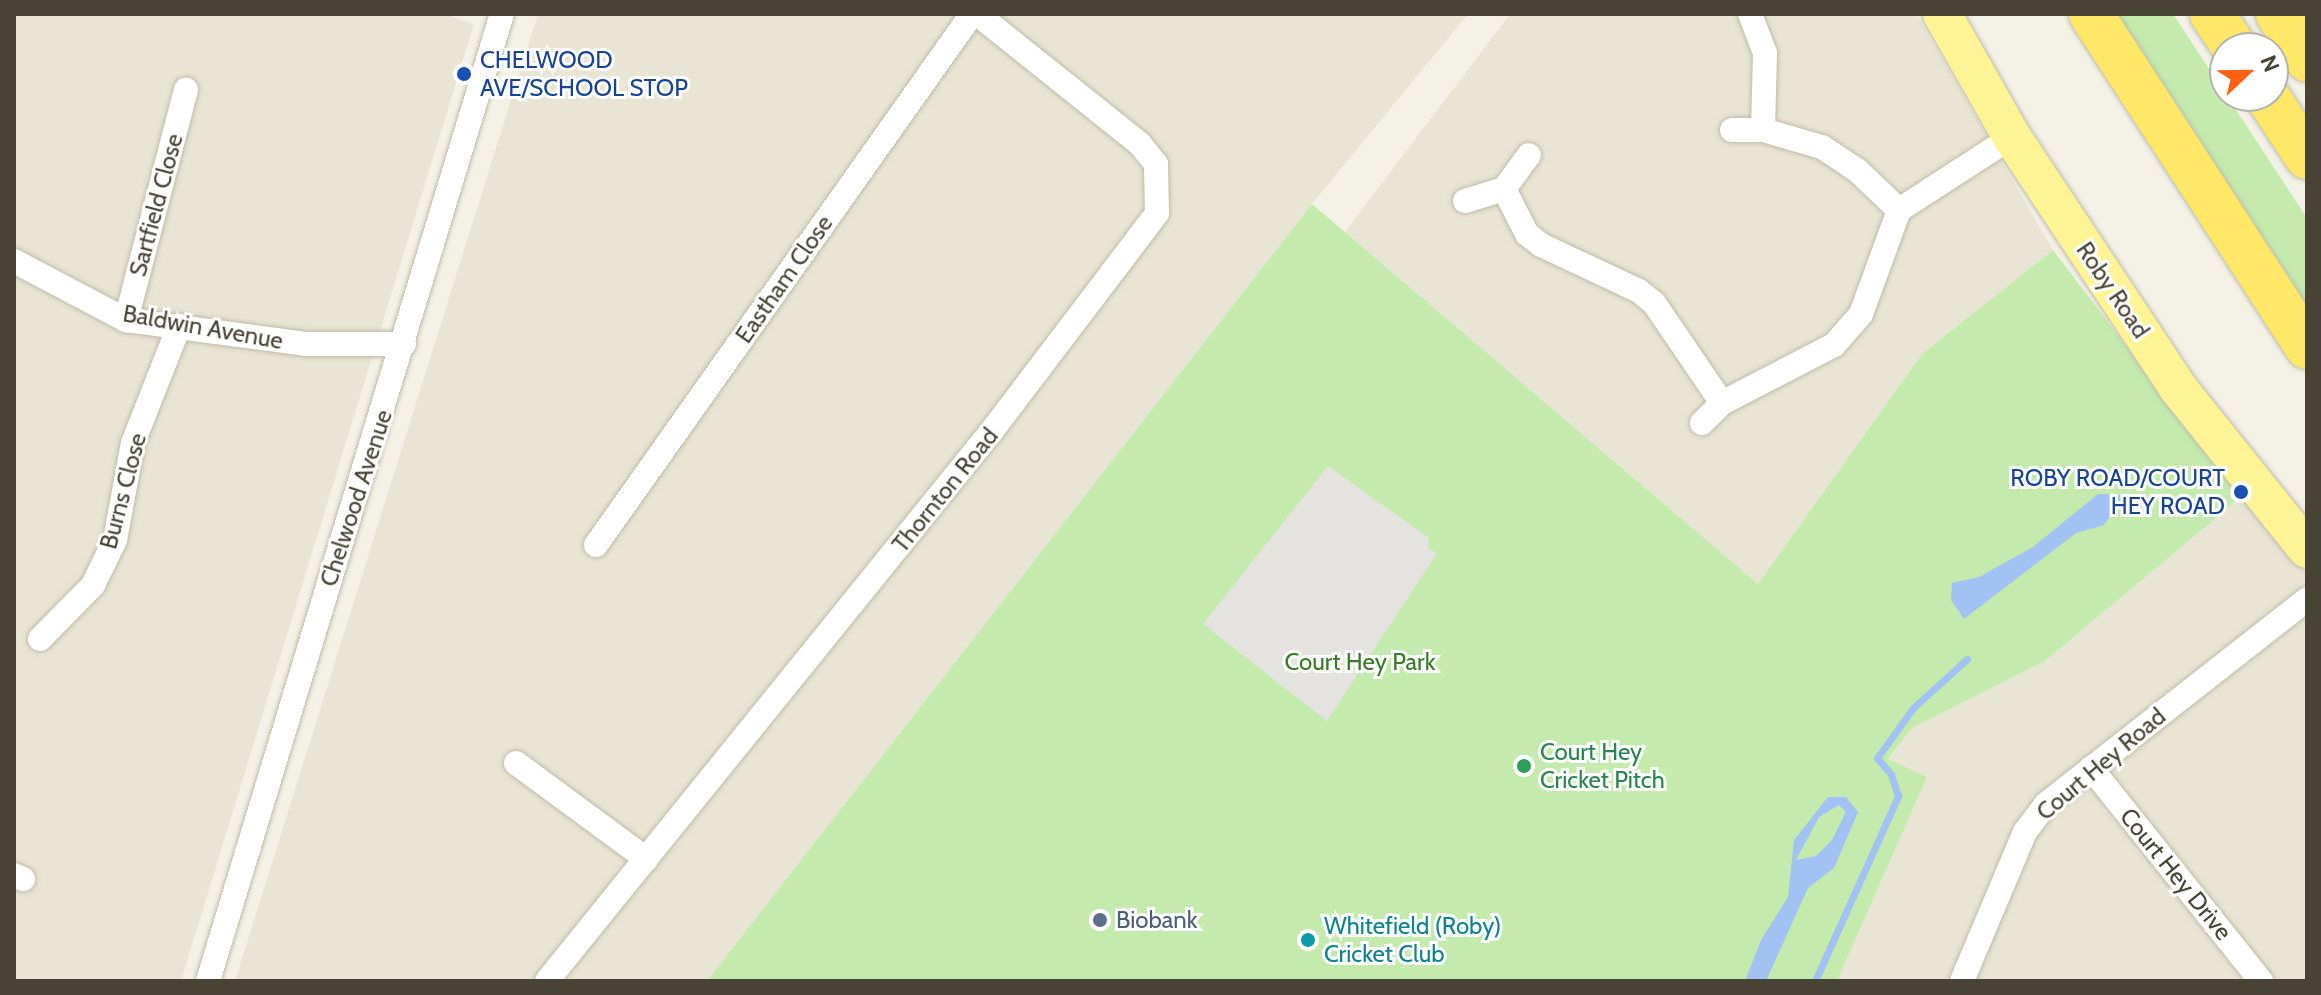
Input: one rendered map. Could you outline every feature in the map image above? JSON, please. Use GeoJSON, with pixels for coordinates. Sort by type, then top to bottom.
{"type":"FeatureCollection","features":[{"type":"Feature","properties":{"kind":"highway"},"geometry":{"type":"LineString","coordinates":[[2091,14],[2307,347]]}},
{"type":"Feature","properties":{"kind":"highway"},"geometry":{"type":"LineString","coordinates":[[2212,14],[2224,32]]}},
{"type":"Feature","properties":{"kind":"highway"},"geometry":{"type":"LineString","coordinates":[[2278,14],[2307,59]]}},
{"type":"Feature","properties":{"kind":"highway"},"geometry":{"type":"LineString","coordinates":[[2277,112],[2307,157]]}},
{"type":"Feature","properties":{"kind":"main road","name":"Roby Road"},"geometry":{"type":"LineString","coordinates":[[1942,14],[2012,137],[2178,388],[2307,549]]}},
{"type":"Feature","properties":{"kind":"street","name":"Chelwood Avenue"},"geometry":{"type":"LineString","coordinates":[[208,981],[502,14]]}},
{"type":"Feature","properties":{"kind":"street","name":"Eastham Close"},"geometry":{"type":"LineString","coordinates":[[596,545],[974,14]]}},
{"type":"Feature","properties":{"kind":"street","name":"Thornton Road"},"geometry":{"type":"LineString","coordinates":[[547,981],[994,428],[1157,213],[1156,164],[1140,144],[974,14]]}},
{"type":"Feature","properties":{"kind":"street"},"geometry":{"type":"LineString","coordinates":[[1750,14],[1765,53],[1763,130]]}},
{"type":"Feature","properties":{"kind":"street","name":"Sartfield Close"},"geometry":{"type":"LineString","coordinates":[[126,320],[186,90]]}},
{"type":"Feature","properties":{"kind":"street"},"geometry":{"type":"LineString","coordinates":[[1732,130],[1763,130],[1822,147],[1899,210]]}},
{"type":"Feature","properties":{"kind":"street"},"geometry":{"type":"LineString","coordinates":[[1702,423],[1722,403],[1834,345],[1861,314],[1899,210],[2012,137]]}},
{"type":"Feature","properties":{"kind":"street"},"geometry":{"type":"LineString","coordinates":[[1465,201],[1504,189],[1529,155]]}},
{"type":"Feature","properties":{"kind":"street"},"geometry":{"type":"LineString","coordinates":[[1504,189],[1527,234],[1541,245],[1639,291],[1654,303],[1722,403]]}},
{"type":"Feature","properties":{"kind":"street","name":"Baldwin Avenue"},"geometry":{"type":"LineString","coordinates":[[14,261],[126,320],[307,344],[404,344]]}},
{"type":"Feature","properties":{"kind":"street","name":"Burns Close"},"geometry":{"type":"LineString","coordinates":[[40,639],[93,585],[115,540],[133,443],[179,326]]}},
{"type":"Feature","properties":{"kind":"street","name":"Court Hey Road"},"geometry":{"type":"LineString","coordinates":[[1962,981],[2025,832],[2046,804],[2307,599]]}},
{"type":"Feature","properties":{"kind":"street"},"geometry":{"type":"LineString","coordinates":[[516,763],[646,859]]}},
{"type":"Feature","properties":{"kind":"street","name":"Court Hey Drive"},"geometry":{"type":"LineString","coordinates":[[2091,768],[2261,981]]}},
{"type":"Feature","properties":{"kind":"shaded area"},"geometry":{"type":"Polygon","coordinates":[[[14,14],[443,14],[474,24],[181,981],[14,981],[14,14]]]}},
{"type":"Feature","properties":{"kind":"shaded area"},"geometry":{"type":"Polygon","coordinates":[[[538,14],[1468,14],[1312,204],[707,981],[235,981],[538,14]]]}},
{"type":"Feature","properties":{"kind":"shaded area"},"geometry":{"type":"Polygon","coordinates":[[[1510,14],[1916,14],[2053,250],[1922,354],[1758,584],[1345,232],[1510,14]]]}},
{"type":"Feature","properties":{"kind":"shaded area"},"geometry":{"type":"Polygon","coordinates":[[[1328,466],[1429,538],[1428,548],[1437,553],[1327,721],[1203,624],[1328,466]]]}},
{"type":"Feature","properties":{"kind":"shaded area"},"geometry":{"type":"Polygon","coordinates":[[[2241,497],[2307,573],[2307,981],[1837,981],[1927,777],[1888,760],[1912,728],[2045,661],[2241,497]]]}},
{"type":"Feature","properties":{"kind":"green space"},"geometry":{"type":"Polygon","coordinates":[[[2114,14],[2173,14],[2209,69],[2209,112],[2237,112],[2307,218],[2307,313],[2114,14]]]}},
{"type":"Feature","properties":{"kind":"green space","name":"Court Hey Park"},"geometry":{"type":"Polygon","coordinates":[[[1312,204],[1758,584],[1922,354],[2053,250],[2241,497],[2045,661],[1912,728],[1888,759],[1927,777],[1837,981],[707,981],[1312,204]]]}},
{"type":"Feature","properties":{"kind":"water"},"geometry":{"type":"Polygon","coordinates":[[[2098,494],[2125,495],[2104,525],[2076,533],[1964,619],[1951,600],[1952,583],[1979,577],[2033,547],[2098,494]]]}},
{"type":"Feature","properties":{"kind":"water"},"geometry":{"type":"Polygon","coordinates":[[[1828,797],[1846,797],[1858,812],[1834,868],[1808,888],[1766,981],[1745,981],[1761,940],[1788,897],[1794,840],[1828,797]],[[1839,805],[1819,817],[1796,860],[1816,856],[1832,840],[1846,812],[1839,805]]]}},
{"type":"Feature","properties":{"kind":"waterway"},"geometry":{"type":"LineString","coordinates":[[1815,981],[1898,796],[1891,774],[1877,758],[1913,708],[1967,659]]}},
{"type":"Feature","properties":{"kind":"place","name":"CHELWOOD AVE/SCHOOL STOP"},"geometry":{"type":"Point","coordinates":[464,74]}},
{"type":"Feature","properties":{"kind":"place","name":"ROBY ROAD/COURT HEY ROAD"},"geometry":{"type":"Point","coordinates":[2241,492]}},
{"type":"Feature","properties":{"kind":"place","name":"Court Hey Cricket Pitch"},"geometry":{"type":"Point","coordinates":[1524,766]}},
{"type":"Feature","properties":{"kind":"place","name":"Biobank"},"geometry":{"type":"Point","coordinates":[1100,920]}},
{"type":"Feature","properties":{"kind":"place","name":"Whitefield (Roby) Cricket Club"},"geometry":{"type":"Point","coordinates":[1308,940]}}]}
